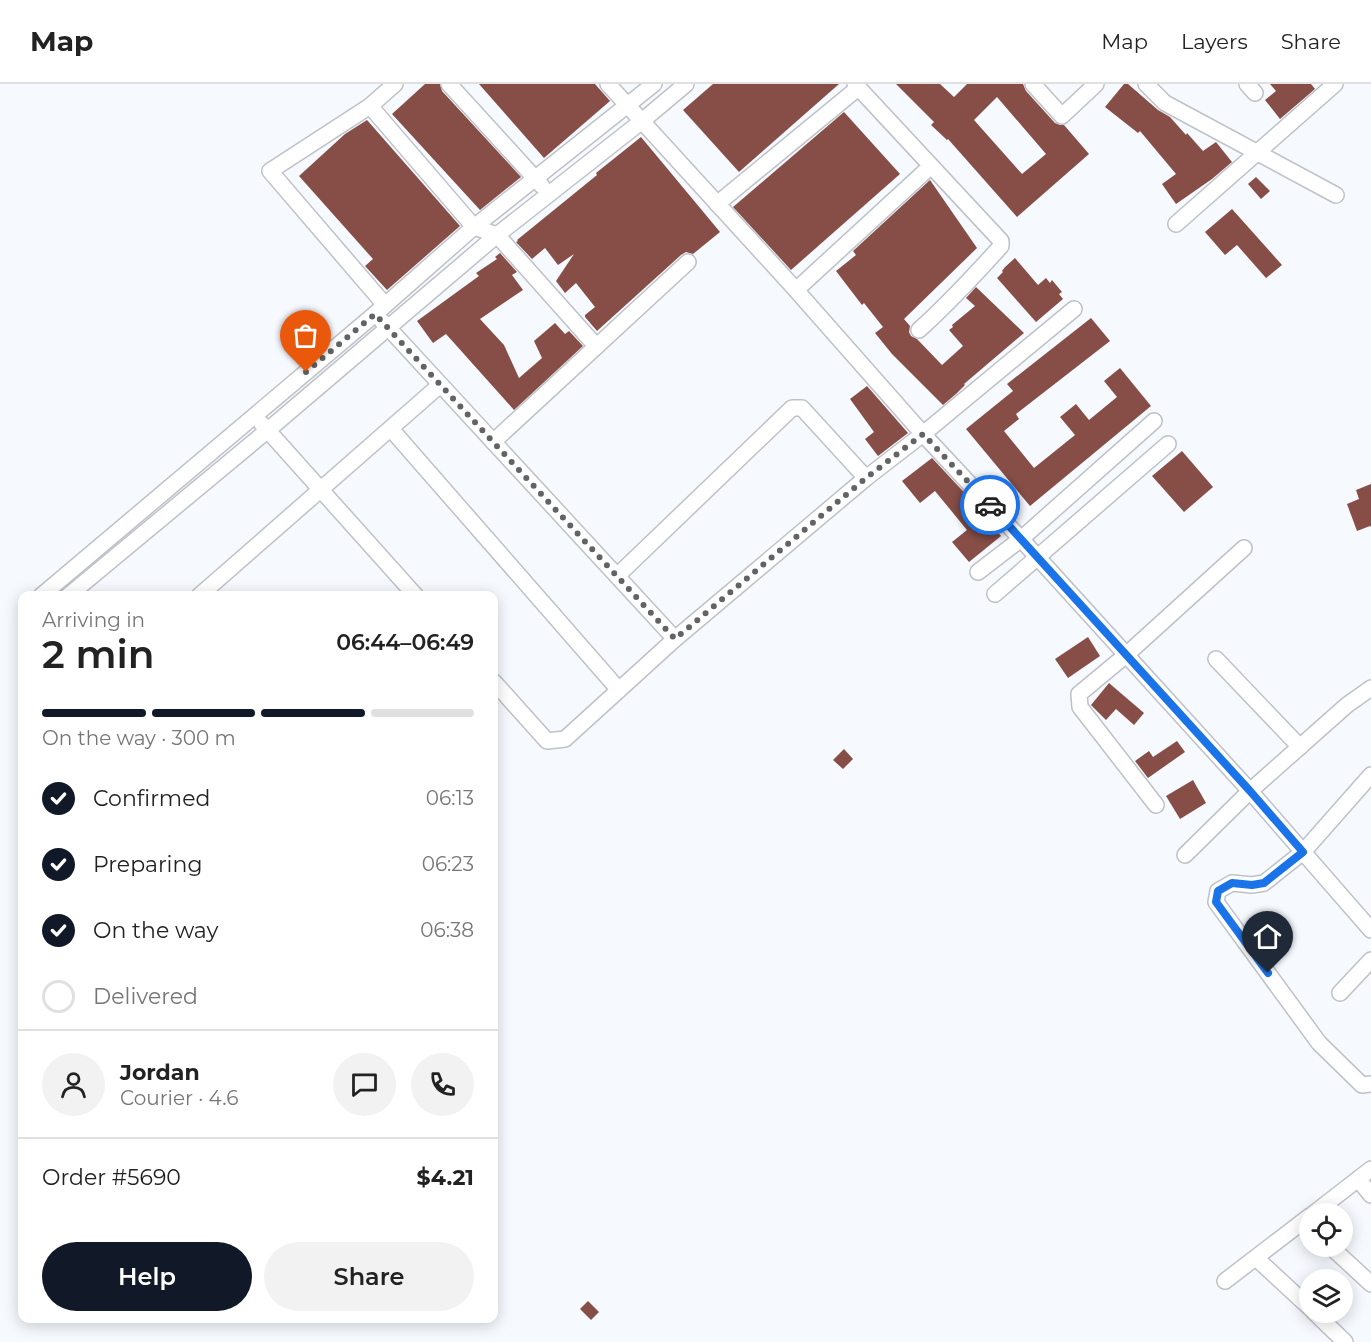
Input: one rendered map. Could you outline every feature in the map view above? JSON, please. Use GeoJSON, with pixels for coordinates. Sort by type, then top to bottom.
{"type":"FeatureCollection","features":[{"type":"Feature","properties":{"kind":"street"},"geometry":{"type":"LineString","coordinates":[[395,84],[370,106],[270,171],[380,309],[388,329],[675,639]]}},
{"type":"Feature","properties":{"kind":"street"},"geometry":{"type":"LineString","coordinates":[[449,84],[536,178],[548,195]]}},
{"type":"Feature","properties":{"kind":"street"},"geometry":{"type":"LineString","coordinates":[[608,84],[796,290],[923,434],[1021,538],[1250,791],[1371,930]]}},
{"type":"Feature","properties":{"kind":"street"},"geometry":{"type":"LineString","coordinates":[[47,591],[474,227],[654,84]]}},
{"type":"Feature","properties":{"kind":"street"},"geometry":{"type":"LineString","coordinates":[[74,591],[497,235],[686,84]]}},
{"type":"Feature","properties":{"kind":"street"},"geometry":{"type":"LineString","coordinates":[[1033,84],[1062,116],[1095,84]]}},
{"type":"Feature","properties":{"kind":"street"},"geometry":{"type":"LineString","coordinates":[[1146,84],[1165,103],[1336,195]]}},
{"type":"Feature","properties":{"kind":"street"},"geometry":{"type":"LineString","coordinates":[[1176,224],[1333,84]]}},
{"type":"Feature","properties":{"kind":"street"},"geometry":{"type":"LineString","coordinates":[[717,204],[856,86],[1000,238],[1002,244],[951,301],[919,330]]}},
{"type":"Feature","properties":{"kind":"street"},"geometry":{"type":"LineString","coordinates":[[370,106],[474,227],[497,235],[596,346]]}},
{"type":"Feature","properties":{"kind":"street"},"geometry":{"type":"LineString","coordinates":[[796,290],[931,166]]}},
{"type":"Feature","properties":{"kind":"street"},"geometry":{"type":"LineString","coordinates":[[493,442],[688,262]]}},
{"type":"Feature","properties":{"kind":"street"},"geometry":{"type":"LineString","coordinates":[[498,686],[547,741],[565,739],[675,639],[866,478],[1074,309]]}},
{"type":"Feature","properties":{"kind":"street"},"geometry":{"type":"LineString","coordinates":[[205,591],[440,385]]}},
{"type":"Feature","properties":{"kind":"street"},"geometry":{"type":"LineString","coordinates":[[616,576],[792,408],[802,408],[866,478]]}},
{"type":"Feature","properties":{"kind":"street"},"geometry":{"type":"LineString","coordinates":[[255,416],[412,591]]}},
{"type":"Feature","properties":{"kind":"street"},"geometry":{"type":"LineString","coordinates":[[978,572],[1021,538],[1154,421]]}},
{"type":"Feature","properties":{"kind":"street"},"geometry":{"type":"LineString","coordinates":[[391,429],[619,690]]}},
{"type":"Feature","properties":{"kind":"street"},"geometry":{"type":"LineString","coordinates":[[995,594],[1168,444]]}},
{"type":"Feature","properties":{"kind":"street"},"geometry":{"type":"LineString","coordinates":[[1156,805],[1080,707],[1078,693],[1126,655],[1244,548]]}},
{"type":"Feature","properties":{"kind":"street"},"geometry":{"type":"LineString","coordinates":[[1216,659],[1300,747]]}},
{"type":"Feature","properties":{"kind":"street"},"geometry":{"type":"LineString","coordinates":[[1185,855],[1250,791],[1347,705],[1371,688]]}},
{"type":"Feature","properties":{"kind":"street"},"geometry":{"type":"LineString","coordinates":[[1371,776],[1303,852],[1264,883],[1252,885],[1232,883],[1218,891],[1216,902],[1319,1043],[1362,1085],[1371,1084]]}},
{"type":"Feature","properties":{"kind":"street"},"geometry":{"type":"LineString","coordinates":[[1340,993],[1371,960]]}},
{"type":"Feature","properties":{"kind":"street"},"geometry":{"type":"LineString","coordinates":[[1329,1203],[1371,1169]]}},
{"type":"Feature","properties":{"kind":"street"},"geometry":{"type":"LineString","coordinates":[[1358,1179],[1371,1195]]}},
{"type":"Feature","properties":{"kind":"street"},"geometry":{"type":"LineString","coordinates":[[1225,1281],[1299,1227]]}},
{"type":"Feature","properties":{"kind":"street"},"geometry":{"type":"LineString","coordinates":[[1342,1257],[1371,1284]]}},
{"type":"Feature","properties":{"kind":"street"},"geometry":{"type":"LineString","coordinates":[[1256,1258],[1299,1298]]}},
{"type":"Feature","properties":{"kind":"street"},"geometry":{"type":"LineString","coordinates":[[1325,1323],[1345,1342]]}},
{"type":"Feature","properties":{"kind":"building"},"geometry":{"type":"Polygon","coordinates":[[[425,84],[440,84],[442,91],[521,177],[480,210],[392,114],[425,84]]]}},
{"type":"Feature","properties":{"kind":"building"},"geometry":{"type":"Polygon","coordinates":[[[479,84],[595,84],[610,101],[544,158],[479,84]]]}},
{"type":"Feature","properties":{"kind":"building"},"geometry":{"type":"Polygon","coordinates":[[[713,84],[839,84],[739,172],[683,110],[713,84]]]}},
{"type":"Feature","properties":{"kind":"building"},"geometry":{"type":"Polygon","coordinates":[[[896,84],[940,84],[954,97],[967,84],[1023,84],[1026,91],[1055,123],[1064,125],[1089,154],[1017,217],[948,139],[931,125],[934,122],[896,84]],[[997,97],[974,120],[1022,174],[1046,154],[997,97]]]}},
{"type":"Feature","properties":{"kind":"building"},"geometry":{"type":"Polygon","coordinates":[[[1124,84],[1128,84],[1158,110],[1170,117],[1203,151],[1216,142],[1232,162],[1176,204],[1162,184],[1176,174],[1140,131],[1138,133],[1105,107],[1124,84]]]}},
{"type":"Feature","properties":{"kind":"building"},"geometry":{"type":"Polygon","coordinates":[[[1270,84],[1311,84],[1315,89],[1280,119],[1265,100],[1276,91],[1270,84]]]}},
{"type":"Feature","properties":{"kind":"building"},"geometry":{"type":"Polygon","coordinates":[[[844,112],[900,174],[791,270],[733,207],[844,112]]]}},
{"type":"Feature","properties":{"kind":"building"},"geometry":{"type":"Polygon","coordinates":[[[367,120],[460,226],[387,290],[365,266],[373,259],[299,176],[345,134],[367,120]]]}},
{"type":"Feature","properties":{"kind":"building"},"geometry":{"type":"Polygon","coordinates":[[[641,137],[720,232],[693,254],[686,252],[681,255],[597,331],[585,317],[595,307],[576,283],[565,293],[556,281],[574,254],[558,265],[545,248],[532,259],[516,242],[641,137]]]}},
{"type":"Feature","properties":{"kind":"building"},"geometry":{"type":"Polygon","coordinates":[[[1256,177],[1270,191],[1261,199],[1248,184],[1256,177]]]}},
{"type":"Feature","properties":{"kind":"building"},"geometry":{"type":"Polygon","coordinates":[[[930,180],[977,248],[904,319],[910,326],[911,336],[917,339],[942,365],[963,346],[949,330],[975,306],[966,298],[976,287],[1024,333],[943,405],[892,354],[875,333],[883,327],[864,303],[862,305],[836,271],[856,255],[853,251],[930,180]]]}},
{"type":"Feature","properties":{"kind":"building"},"geometry":{"type":"Polygon","coordinates":[[[1232,209],[1282,265],[1266,278],[1237,245],[1225,255],[1205,232],[1232,209]]]}},
{"type":"Feature","properties":{"kind":"building"},"geometry":{"type":"Polygon","coordinates":[[[500,253],[517,272],[512,275],[523,290],[480,319],[504,345],[519,378],[542,358],[534,341],[555,323],[565,334],[569,331],[583,346],[514,410],[446,334],[433,343],[417,321],[479,276],[476,273],[497,259],[495,257],[500,253]]]}},
{"type":"Feature","properties":{"kind":"building"},"geometry":{"type":"Polygon","coordinates":[[[1015,258],[1038,285],[1046,278],[1050,283],[1052,280],[1062,292],[1059,294],[1063,299],[1036,322],[997,278],[1015,258]]]}},
{"type":"Feature","properties":{"kind":"building"},"geometry":{"type":"Polygon","coordinates":[[[1091,318],[1110,341],[1016,414],[1019,419],[1004,431],[1034,468],[1075,435],[1060,417],[1076,404],[1089,420],[1117,397],[1104,381],[1120,368],[1151,406],[1030,506],[966,429],[1013,391],[1007,384],[1091,318]]]}},
{"type":"Feature","properties":{"kind":"building"},"geometry":{"type":"Polygon","coordinates":[[[867,386],[908,433],[878,456],[865,439],[874,432],[850,399],[867,386]]]}},
{"type":"Feature","properties":{"kind":"building"},"geometry":{"type":"Polygon","coordinates":[[[1182,451],[1213,487],[1184,512],[1152,476],[1182,451]]]}},
{"type":"Feature","properties":{"kind":"building"},"geometry":{"type":"Polygon","coordinates":[[[932,458],[1001,536],[969,562],[952,542],[967,530],[935,491],[920,503],[902,481],[932,458]]]}},
{"type":"Feature","properties":{"kind":"building"},"geometry":{"type":"Polygon","coordinates":[[[1371,484],[1371,527],[1357,531],[1347,504],[1359,499],[1356,490],[1371,484]]]}},
{"type":"Feature","properties":{"kind":"building"},"geometry":{"type":"Polygon","coordinates":[[[1088,637],[1100,656],[1068,678],[1055,659],[1088,637]]]}},
{"type":"Feature","properties":{"kind":"building"},"geometry":{"type":"Polygon","coordinates":[[[1109,683],[1144,713],[1134,725],[1116,709],[1106,720],[1091,705],[1109,683]]]}},
{"type":"Feature","properties":{"kind":"building"},"geometry":{"type":"Polygon","coordinates":[[[1177,741],[1185,752],[1148,778],[1135,761],[1149,751],[1153,757],[1177,741]]]}},
{"type":"Feature","properties":{"kind":"building"},"geometry":{"type":"Polygon","coordinates":[[[844,749],[853,759],[843,769],[833,760],[844,749]]]}},
{"type":"Feature","properties":{"kind":"building"},"geometry":{"type":"Polygon","coordinates":[[[1193,780],[1206,803],[1180,819],[1166,796],[1193,780]]]}},
{"type":"Feature","properties":{"kind":"building"},"geometry":{"type":"Polygon","coordinates":[[[588,1301],[599,1312],[591,1320],[580,1309],[588,1301]]]}},
{"type":"Feature","properties":{"kind":"way so far"},"geometry":{"type":"LineString","coordinates":[[306,372],[375,314],[675,639],[866,478],[923,434],[990,505]]}},
{"type":"Feature","properties":{"kind":"route"},"geometry":{"type":"LineString","coordinates":[[990,505],[1303,852],[1264,883],[1252,885],[1232,883],[1218,891],[1216,902],[1268,973]]}}]}
